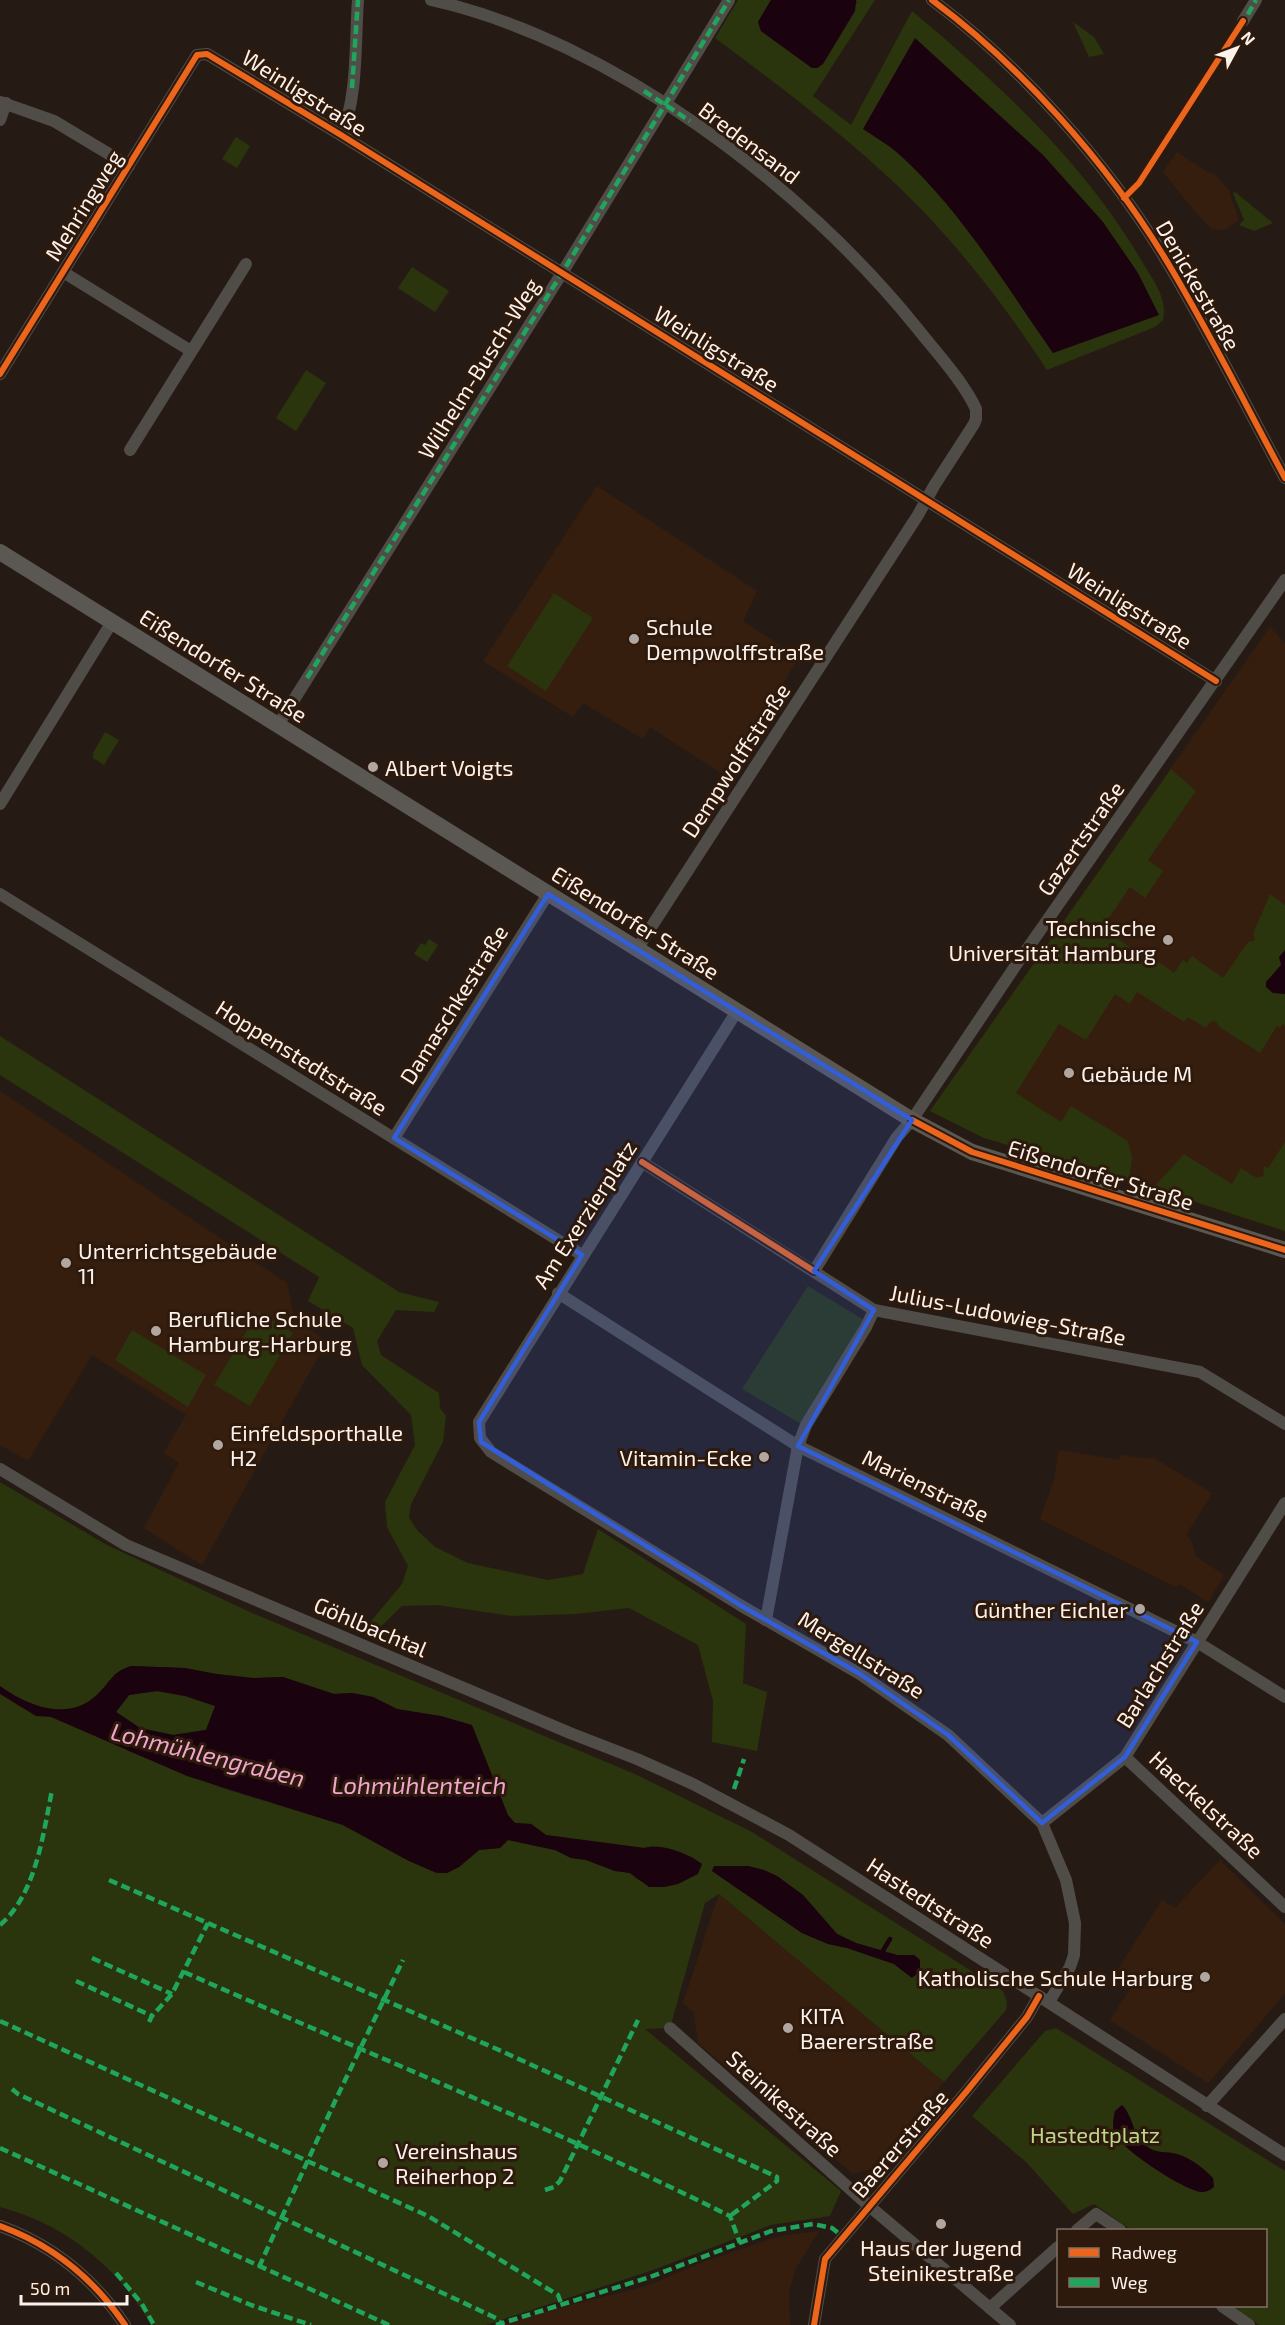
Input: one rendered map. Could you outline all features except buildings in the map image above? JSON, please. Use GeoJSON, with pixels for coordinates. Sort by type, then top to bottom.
{"type":"FeatureCollection","features":[{"type":"Feature","properties":{"kind":"main road","name":"Eißendorfer Straße"},"geometry":{"type":"LineString","coordinates":[[0,552],[912,1120],[972,1152],[1285,1250]]}},
{"type":"Feature","properties":{"kind":"street"},"geometry":{"type":"LineString","coordinates":[[341,135],[348,120],[358,0]]}},
{"type":"Feature","properties":{"kind":"street","name":"Bredensand"},"geometry":{"type":"LineString","coordinates":[[431,0],[461,7],[528,30],[604,68],[664,104],[753,167],[826,228],[891,296],[936,351],[976,409]]}},
{"type":"Feature","properties":{"kind":"street","name":"Wilhelm-Busch-Weg"},"geometry":{"type":"LineString","coordinates":[[278,725],[562,273],[729,0]]}},
{"type":"Feature","properties":{"kind":"street","name":"Denickestraße"},"geometry":{"type":"LineString","coordinates":[[932,0],[973,34],[1031,88],[1124,198],[1163,255],[1285,478]]}},
{"type":"Feature","properties":{"kind":"street"},"geometry":{"type":"LineString","coordinates":[[1243,21],[1256,0]]}},
{"type":"Feature","properties":{"kind":"street","name":"Weinligstraße"},"geometry":{"type":"LineString","coordinates":[[197,56],[211,55],[1216,681]]}},
{"type":"Feature","properties":{"kind":"street","name":"Mehringweg"},"geometry":{"type":"LineString","coordinates":[[0,374],[197,56]]}},
{"type":"Feature","properties":{"kind":"street"},"geometry":{"type":"LineString","coordinates":[[0,120],[3,103],[54,121],[129,166]]}},
{"type":"Feature","properties":{"kind":"street"},"geometry":{"type":"LineString","coordinates":[[130,450],[246,264]]}},
{"type":"Feature","properties":{"kind":"street"},"geometry":{"type":"LineString","coordinates":[[63,272],[191,351]]}},
{"type":"Feature","properties":{"kind":"street","name":"Dempwolffstraße"},"geometry":{"type":"LineString","coordinates":[[637,949],[927,500],[974,424],[976,409]]}},
{"type":"Feature","properties":{"kind":"street","name":"Gazertstraße"},"geometry":{"type":"LineString","coordinates":[[814,1271],[897,1137],[912,1120],[1016,965],[1216,681],[1275,591],[1285,580]]}},
{"type":"Feature","properties":{"kind":"street"},"geometry":{"type":"LineString","coordinates":[[0,804],[112,622]]}},
{"type":"Feature","properties":{"kind":"street","name":"Hoppenstedtstraße"},"geometry":{"type":"LineString","coordinates":[[0,894],[582,1255]]}},
{"type":"Feature","properties":{"kind":"street","name":"Damaschkestraße"},"geometry":{"type":"LineString","coordinates":[[394,1138],[548,894]]}},
{"type":"Feature","properties":{"kind":"street","name":"Am Exerzierplatz"},"geometry":{"type":"LineString","coordinates":[[482,1442],[478,1430],[479,1422],[737,1011]]}},
{"type":"Feature","properties":{"kind":"street","name":"Julius-Ludowieg-Straße"},"geometry":{"type":"LineString","coordinates":[[642,1162],[874,1310],[1200,1372],[1285,1424]]}},
{"type":"Feature","properties":{"kind":"street","name":"Marienstraße"},"geometry":{"type":"LineString","coordinates":[[558,1293],[798,1446],[1197,1642],[1285,1697]]}},
{"type":"Feature","properties":{"kind":"street"},"geometry":{"type":"LineString","coordinates":[[766,1620],[798,1446],[806,1425],[874,1310]]}},
{"type":"Feature","properties":{"kind":"street","name":"Mergellstraße"},"geometry":{"type":"LineString","coordinates":[[482,1442],[491,1452],[766,1620],[860,1674],[948,1735],[1042,1823],[1066,1880],[1076,1923],[1074,1955],[1070,1967],[1044,1999]]}},
{"type":"Feature","properties":{"kind":"street","name":"Göhlbachtal"},"geometry":{"type":"LineString","coordinates":[[0,1469],[126,1545],[570,1734],[637,1759],[734,1807]]}},
{"type":"Feature","properties":{"kind":"street","name":"Barlachstraße"},"geometry":{"type":"LineString","coordinates":[[1042,1823],[1125,1757],[1285,1503]]}},
{"type":"Feature","properties":{"kind":"street","name":"Haeckelstraße"},"geometry":{"type":"LineString","coordinates":[[1125,1757],[1285,1907]]}},
{"type":"Feature","properties":{"kind":"street","name":"Hastedtstraße"},"geometry":{"type":"LineString","coordinates":[[734,1807],[789,1835],[1285,2155]]}},
{"type":"Feature","properties":{"kind":"street","name":"Baererstraße"},"geometry":{"type":"LineString","coordinates":[[814,2325],[825,2259],[868,2205],[1044,1999]]}},
{"type":"Feature","properties":{"kind":"street"},"geometry":{"type":"LineString","coordinates":[[1207,2106],[1285,2019]]}},
{"type":"Feature","properties":{"kind":"street","name":"Steinikestraße"},"geometry":{"type":"LineString","coordinates":[[670,2028],[868,2205],[1010,2325]]}},
{"type":"Feature","properties":{"kind":"street"},"geometry":{"type":"LineString","coordinates":[[1078,2229],[1096,2214],[1118,2229]]}},
{"type":"Feature","properties":{"kind":"street"},"geometry":{"type":"LineString","coordinates":[[0,2226],[38,2244],[71,2264],[99,2290],[125,2325]]}},
{"type":"Feature","properties":{"kind":"street"},"geometry":{"type":"LineString","coordinates":[[990,2308],[1057,2249]]}},
{"type":"Feature","properties":{"kind":"street"},"geometry":{"type":"LineString","coordinates":[[1223,2307],[1249,2325]]}},
{"type":"Feature","properties":{"kind":"highlighted area"},"geometry":{"type":"Polygon","coordinates":[[[548,894],[912,1120],[814,1271],[874,1310],[798,1446],[1197,1642],[1125,1757],[1042,1823],[948,1735],[860,1674],[740,1605],[481,1442],[479,1422],[582,1255],[394,1138],[548,894]]]}},
{"type":"Feature","properties":{"kind":"shaded area"},"geometry":{"type":"Polygon","coordinates":[[[1177,152],[1207,172],[1214,174],[1228,189],[1239,220],[1224,230],[1212,229],[1197,214],[1163,172],[1177,152]]]}},
{"type":"Feature","properties":{"kind":"shaded area","name":"Schule Dempwolffstraße"},"geometry":{"type":"Polygon","coordinates":[[[597,486],[757,591],[743,621],[799,658],[724,775],[650,727],[643,739],[583,703],[573,717],[483,661],[597,486]]]}},
{"type":"Feature","properties":{"kind":"shaded area","name":"Technische Universität Hamburg"},"geometry":{"type":"Polygon","coordinates":[[[1270,627],[1285,643],[1285,1231],[984,1138],[930,1111],[1270,627]]]}},
{"type":"Feature","properties":{"kind":"shaded area","name":"Berufliche Schule Hamburg-Harburg"},"geometry":{"type":"Polygon","coordinates":[[[0,1091],[287,1283],[295,1321],[327,1341],[202,1565],[144,1528],[179,1463],[164,1453],[186,1415],[92,1355],[28,1461],[0,1445],[0,1091]]]}},
{"type":"Feature","properties":{"kind":"shaded area"},"geometry":{"type":"Polygon","coordinates":[[[1059,1450],[1119,1460],[1121,1455],[1148,1459],[1152,1457],[1212,1493],[1186,1535],[1191,1540],[1196,1557],[1224,1575],[1208,1602],[1180,1584],[1176,1587],[1040,1519],[1054,1480],[1059,1450]]]}},
{"type":"Feature","properties":{"kind":"shaded area","name":"Katholische Schule Harburg"},"geometry":{"type":"Polygon","coordinates":[[[1220,1860],[1285,1924],[1285,1994],[1208,2083],[1110,2020],[1134,1983],[1116,1972],[1162,1900],[1175,1908],[1220,1860]]]}},
{"type":"Feature","properties":{"kind":"shaded area","name":"KITA Baererstraße"},"geometry":{"type":"Polygon","coordinates":[[[719,1894],[944,2082],[870,2169],[853,2174],[698,2043],[694,2013],[683,2003],[719,1894]]]}},
{"type":"Feature","properties":{"kind":"shaded area"},"geometry":{"type":"Polygon","coordinates":[[[819,2231],[795,2270],[789,2293],[790,2325],[504,2325],[532,2315],[646,2286],[706,2261],[780,2236],[819,2231]]]}},
{"type":"Feature","properties":{"kind":"green space"},"geometry":{"type":"Polygon","coordinates":[[[738,0],[771,0],[758,22],[761,31],[812,68],[818,68],[857,3],[856,0],[875,0],[813,96],[851,125],[912,11],[1009,97],[1096,193],[1156,284],[1164,305],[1163,320],[1155,327],[1047,370],[988,286],[956,247],[897,185],[795,99],[715,38],[738,0]]]}},
{"type":"Feature","properties":{"kind":"green space"},"geometry":{"type":"Polygon","coordinates":[[[1073,22],[1094,37],[1104,54],[1089,57],[1073,22]]]}},
{"type":"Feature","properties":{"kind":"green space"},"geometry":{"type":"Polygon","coordinates":[[[236,137],[250,146],[237,168],[222,159],[236,137]]]}},
{"type":"Feature","properties":{"kind":"green space"},"geometry":{"type":"Polygon","coordinates":[[[1235,192],[1273,223],[1254,231],[1239,225],[1244,220],[1233,193],[1235,192]]]}},
{"type":"Feature","properties":{"kind":"green space"},"geometry":{"type":"Polygon","coordinates":[[[412,267],[449,291],[435,312],[398,288],[412,267]]]}},
{"type":"Feature","properties":{"kind":"green space"},"geometry":{"type":"Polygon","coordinates":[[[306,370],[326,383],[296,431],[276,418],[306,370]]]}},
{"type":"Feature","properties":{"kind":"green space"},"geometry":{"type":"Polygon","coordinates":[[[554,593],[593,618],[546,691],[507,666],[554,593]]]}},
{"type":"Feature","properties":{"kind":"green space"},"geometry":{"type":"Polygon","coordinates":[[[105,732],[119,740],[104,765],[93,758],[93,753],[105,732]]]}},
{"type":"Feature","properties":{"kind":"green space"},"geometry":{"type":"Polygon","coordinates":[[[1171,769],[1196,791],[1148,860],[1163,871],[1145,898],[1130,887],[1104,925],[1118,934],[1117,938],[1150,961],[1153,958],[1174,973],[1183,960],[1187,963],[1192,956],[1223,978],[1248,942],[1255,940],[1253,934],[1270,894],[1285,905],[1285,1026],[1282,1024],[1280,1028],[1277,1026],[1260,1053],[1218,1026],[1216,1021],[1210,1022],[1206,1028],[1188,1017],[1184,1022],[1137,992],[1130,1004],[1115,994],[1086,1040],[1059,1024],[1016,1093],[1061,1122],[1071,1106],[1128,1141],[1132,1157],[1129,1181],[984,1138],[930,1111],[1171,769]]]}},
{"type":"Feature","properties":{"kind":"green space"},"geometry":{"type":"Polygon","coordinates":[[[429,939],[438,945],[427,962],[414,954],[421,943],[425,945],[429,939]]]}},
{"type":"Feature","properties":{"kind":"green space"},"geometry":{"type":"Polygon","coordinates":[[[0,1036],[399,1292],[439,1302],[434,1312],[396,1310],[377,1341],[381,1355],[439,1393],[440,1408],[446,1416],[443,1442],[411,1504],[409,1518],[418,1531],[435,1547],[468,1563],[548,1580],[583,1574],[598,1529],[746,1624],[743,1683],[767,1692],[757,1751],[712,1742],[713,1701],[698,1645],[629,1608],[575,1614],[512,1616],[437,1605],[402,1606],[372,1635],[362,1632],[402,1584],[408,1566],[387,1527],[385,1502],[415,1445],[411,1415],[362,1365],[353,1328],[308,1301],[319,1277],[0,1075],[0,1036]]]}},
{"type":"Feature","properties":{"kind":"green space"},"geometry":{"type":"Polygon","coordinates":[[[1285,1142],[1285,1231],[1153,1188],[1184,1154],[1232,1184],[1241,1168],[1257,1178],[1263,1176],[1264,1166],[1268,1168],[1285,1142]]]}},
{"type":"Feature","properties":{"kind":"green space"},"geometry":{"type":"Polygon","coordinates":[[[808,1286],[864,1320],[801,1424],[742,1389],[808,1286]]]}},
{"type":"Feature","properties":{"kind":"green space"},"geometry":{"type":"Polygon","coordinates":[[[258,1312],[293,1333],[250,1406],[214,1385],[258,1312]]]}},
{"type":"Feature","properties":{"kind":"green space"},"geometry":{"type":"Polygon","coordinates":[[[132,1330],[206,1375],[188,1407],[115,1360],[132,1330]]]}},
{"type":"Feature","properties":{"kind":"green space"},"geometry":{"type":"Polygon","coordinates":[[[0,1482],[107,1545],[252,1613],[637,1775],[752,1832],[1003,1991],[1007,2002],[1006,2010],[944,2082],[719,1894],[705,1903],[670,2028],[645,2029],[841,2191],[830,2216],[771,2225],[653,2270],[486,2325],[151,2325],[123,2284],[88,2251],[46,2224],[0,2207],[0,1482]],[[131,1666],[113,1677],[89,1701],[128,1751],[222,1788],[343,1825],[409,1861],[437,1873],[447,1873],[459,1867],[479,1850],[500,1848],[508,1840],[555,1850],[571,1858],[630,1873],[638,1880],[694,1858],[663,1847],[644,1848],[546,1835],[531,1824],[515,1823],[397,1709],[373,1697],[352,1693],[334,1694],[283,1677],[253,1678],[185,1668],[131,1666]],[[714,1866],[712,1871],[802,1933],[828,1944],[894,1964],[908,1975],[920,1971],[920,1960],[914,1955],[897,1955],[856,1943],[837,1934],[803,1895],[777,1876],[748,1866],[714,1866]]]}},
{"type":"Feature","properties":{"kind":"green space"},"geometry":{"type":"Polygon","coordinates":[[[157,1691],[185,1696],[216,1706],[206,1730],[173,1735],[140,1728],[116,1712],[129,1695],[157,1691]]]}},
{"type":"Feature","properties":{"kind":"green space","name":"Hastedtplatz"},"geometry":{"type":"Polygon","coordinates":[[[1056,2028],[1285,2171],[1285,2325],[1259,2325],[1234,2307],[1267,2307],[1267,2229],[1130,2229],[1094,2204],[1073,2214],[1026,2162],[972,2116],[1045,2031],[1056,2028]]]}},
{"type":"Feature","properties":{"kind":"water"},"geometry":{"type":"Polygon","coordinates":[[[771,0],[856,0],[855,11],[823,64],[812,68],[761,31],[758,22],[771,0]]]}},
{"type":"Feature","properties":{"kind":"water"},"geometry":{"type":"Polygon","coordinates":[[[915,38],[1043,155],[1103,222],[1138,273],[1159,315],[1053,353],[982,250],[944,201],[901,156],[863,129],[915,38]]]}},
{"type":"Feature","properties":{"kind":"water"},"geometry":{"type":"Polygon","coordinates":[[[1285,950],[1285,994],[1273,993],[1266,987],[1266,982],[1281,965],[1279,957],[1285,950]]]}},
{"type":"Feature","properties":{"kind":"water","name":"Lohmühlenteich"},"geometry":{"type":"Polygon","coordinates":[[[131,1666],[185,1668],[253,1678],[283,1677],[334,1694],[352,1693],[373,1697],[397,1709],[441,1716],[472,1725],[508,1815],[515,1823],[531,1824],[546,1835],[644,1848],[666,1848],[689,1856],[702,1864],[698,1874],[678,1884],[649,1887],[630,1873],[571,1858],[555,1850],[508,1840],[500,1848],[479,1850],[459,1867],[447,1873],[437,1873],[409,1861],[343,1825],[187,1776],[51,1717],[36,1716],[0,1694],[0,1686],[35,1705],[61,1709],[74,1708],[97,1695],[115,1675],[131,1666]],[[157,1691],[129,1695],[116,1712],[140,1728],[173,1735],[206,1730],[215,1706],[185,1696],[157,1691]]]}},
{"type":"Feature","properties":{"kind":"water"},"geometry":{"type":"Polygon","coordinates":[[[714,1866],[748,1866],[777,1876],[803,1895],[837,1934],[856,1943],[897,1955],[914,1955],[920,1960],[920,1971],[912,1978],[894,1964],[828,1944],[802,1933],[712,1871],[714,1866]]]}},
{"type":"Feature","properties":{"kind":"water"},"geometry":{"type":"Polygon","coordinates":[[[1122,2105],[1141,2142],[1150,2149],[1177,2154],[1192,2161],[1213,2178],[1214,2187],[1203,2192],[1193,2190],[1154,2168],[1129,2150],[1113,2129],[1115,2111],[1122,2105]]]}},
{"type":"Feature","properties":{"kind":"waterway","name":"Lohmühlengraben"},"geometry":{"type":"LineString","coordinates":[[881,1954],[890,1939]]}},
{"type":"Feature","properties":{"kind":"marked path"},"geometry":{"type":"LineString","coordinates":[[352,88],[358,0]]}},
{"type":"Feature","properties":{"kind":"marked path"},"geometry":{"type":"LineString","coordinates":[[307,678],[562,273],[729,0]]}},
{"type":"Feature","properties":{"kind":"marked path"},"geometry":{"type":"LineString","coordinates":[[1241,26],[1256,0]]}},
{"type":"Feature","properties":{"kind":"marked path"},"geometry":{"type":"LineString","coordinates":[[644,91],[690,121]]}},
{"type":"Feature","properties":{"kind":"marked path"},"geometry":{"type":"LineString","coordinates":[[734,1789],[744,1759]]}},
{"type":"Feature","properties":{"kind":"marked path"},"geometry":{"type":"LineString","coordinates":[[0,1925],[12,1912],[30,1881],[41,1844],[52,1790]]}},
{"type":"Feature","properties":{"kind":"marked path"},"geometry":{"type":"LineString","coordinates":[[109,1880],[499,2050],[777,2177],[777,2181],[730,2216]]}},
{"type":"Feature","properties":{"kind":"marked path"},"geometry":{"type":"LineString","coordinates":[[149,2022],[172,1994],[208,1923]]}},
{"type":"Feature","properties":{"kind":"marked path"},"geometry":{"type":"LineString","coordinates":[[92,1958],[172,1994]]}},
{"type":"Feature","properties":{"kind":"marked path"},"geometry":{"type":"LineString","coordinates":[[259,2267],[403,1960]]}},
{"type":"Feature","properties":{"kind":"marked path"},"geometry":{"type":"LineString","coordinates":[[184,1972],[527,2121],[663,2183],[730,2216],[740,2243]]}},
{"type":"Feature","properties":{"kind":"marked path"},"geometry":{"type":"LineString","coordinates":[[76,1981],[152,2016]]}},
{"type":"Feature","properties":{"kind":"marked path"},"geometry":{"type":"LineString","coordinates":[[545,2190],[554,2187],[560,2181],[638,2020]]}},
{"type":"Feature","properties":{"kind":"marked path"},"geometry":{"type":"LineString","coordinates":[[0,2021],[428,2216],[558,2295],[561,2303]]}},
{"type":"Feature","properties":{"kind":"marked path"},"geometry":{"type":"LineString","coordinates":[[12,2089],[18,2094],[496,2318],[501,2323]]}},
{"type":"Feature","properties":{"kind":"marked path"},"geometry":{"type":"LineString","coordinates":[[0,2148],[389,2325]]}},
{"type":"Feature","properties":{"kind":"marked path"},"geometry":{"type":"LineString","coordinates":[[496,2325],[650,2277],[771,2231],[813,2224],[832,2228],[843,2237]]}},
{"type":"Feature","properties":{"kind":"marked path"},"geometry":{"type":"LineString","coordinates":[[116,2273],[142,2304],[154,2325]]}},
{"type":"Feature","properties":{"kind":"marked path"},"geometry":{"type":"LineString","coordinates":[[196,2282],[251,2305],[311,2325]]}},
{"type":"Feature","properties":{"kind":"cycle path"},"geometry":{"type":"LineString","coordinates":[[932,0],[997,54],[1029,85],[1059,117],[1115,185],[1179,282],[1285,478]]}},
{"type":"Feature","properties":{"kind":"cycle path"},"geometry":{"type":"LineString","coordinates":[[1124,198],[1139,183],[1243,21]]}},
{"type":"Feature","properties":{"kind":"cycle path"},"geometry":{"type":"LineString","coordinates":[[0,374],[197,55],[207,54],[341,135],[1216,681]]}},
{"type":"Feature","properties":{"kind":"cycle path"},"geometry":{"type":"LineString","coordinates":[[912,1120],[972,1152],[1285,1250]]}},
{"type":"Feature","properties":{"kind":"cycle path"},"geometry":{"type":"LineString","coordinates":[[642,1162],[814,1271]]}},
{"type":"Feature","properties":{"kind":"cycle path"},"geometry":{"type":"LineString","coordinates":[[814,2325],[825,2259],[966,2092],[1027,2017],[1039,1996]]}},
{"type":"Feature","properties":{"kind":"cycle path"},"geometry":{"type":"LineString","coordinates":[[0,2226],[38,2243],[71,2265],[100,2293],[125,2325]]}},
{"type":"Feature","properties":{"kind":"place","name":"Schule Dempwolffstraße"},"geometry":{"type":"Point","coordinates":[634,639]}},
{"type":"Feature","properties":{"kind":"place","name":"Albert Voigts"},"geometry":{"type":"Point","coordinates":[373,767]}},
{"type":"Feature","properties":{"kind":"place","name":"Technische Universität Hamburg"},"geometry":{"type":"Point","coordinates":[1168,940]}},
{"type":"Feature","properties":{"kind":"place","name":"Gebäude M"},"geometry":{"type":"Point","coordinates":[1069,1073]}},
{"type":"Feature","properties":{"kind":"place","name":"Unterrichtsgebäude 11"},"geometry":{"type":"Point","coordinates":[66,1263]}},
{"type":"Feature","properties":{"kind":"place","name":"Berufliche Schule Hamburg-Harburg"},"geometry":{"type":"Point","coordinates":[156,1331]}},
{"type":"Feature","properties":{"kind":"place","name":"Einfeldsporthalle H2"},"geometry":{"type":"Point","coordinates":[218,1445]}},
{"type":"Feature","properties":{"kind":"place","name":"Vitamin-Ecke"},"geometry":{"type":"Point","coordinates":[764,1457]}},
{"type":"Feature","properties":{"kind":"place","name":"Günther Eichler"},"geometry":{"type":"Point","coordinates":[1140,1609]}},
{"type":"Feature","properties":{"kind":"place","name":"Katholische Schule Harburg"},"geometry":{"type":"Point","coordinates":[1205,1977]}},
{"type":"Feature","properties":{"kind":"place","name":"KITA Baererstraße"},"geometry":{"type":"Point","coordinates":[788,2028]}},
{"type":"Feature","properties":{"kind":"place","name":"Vereinshaus Reiherhop 2"},"geometry":{"type":"Point","coordinates":[383,2163]}},
{"type":"Feature","properties":{"kind":"place","name":"Haus der Jugend Steinikestraße"},"geometry":{"type":"Point","coordinates":[941,2224]}}]}
